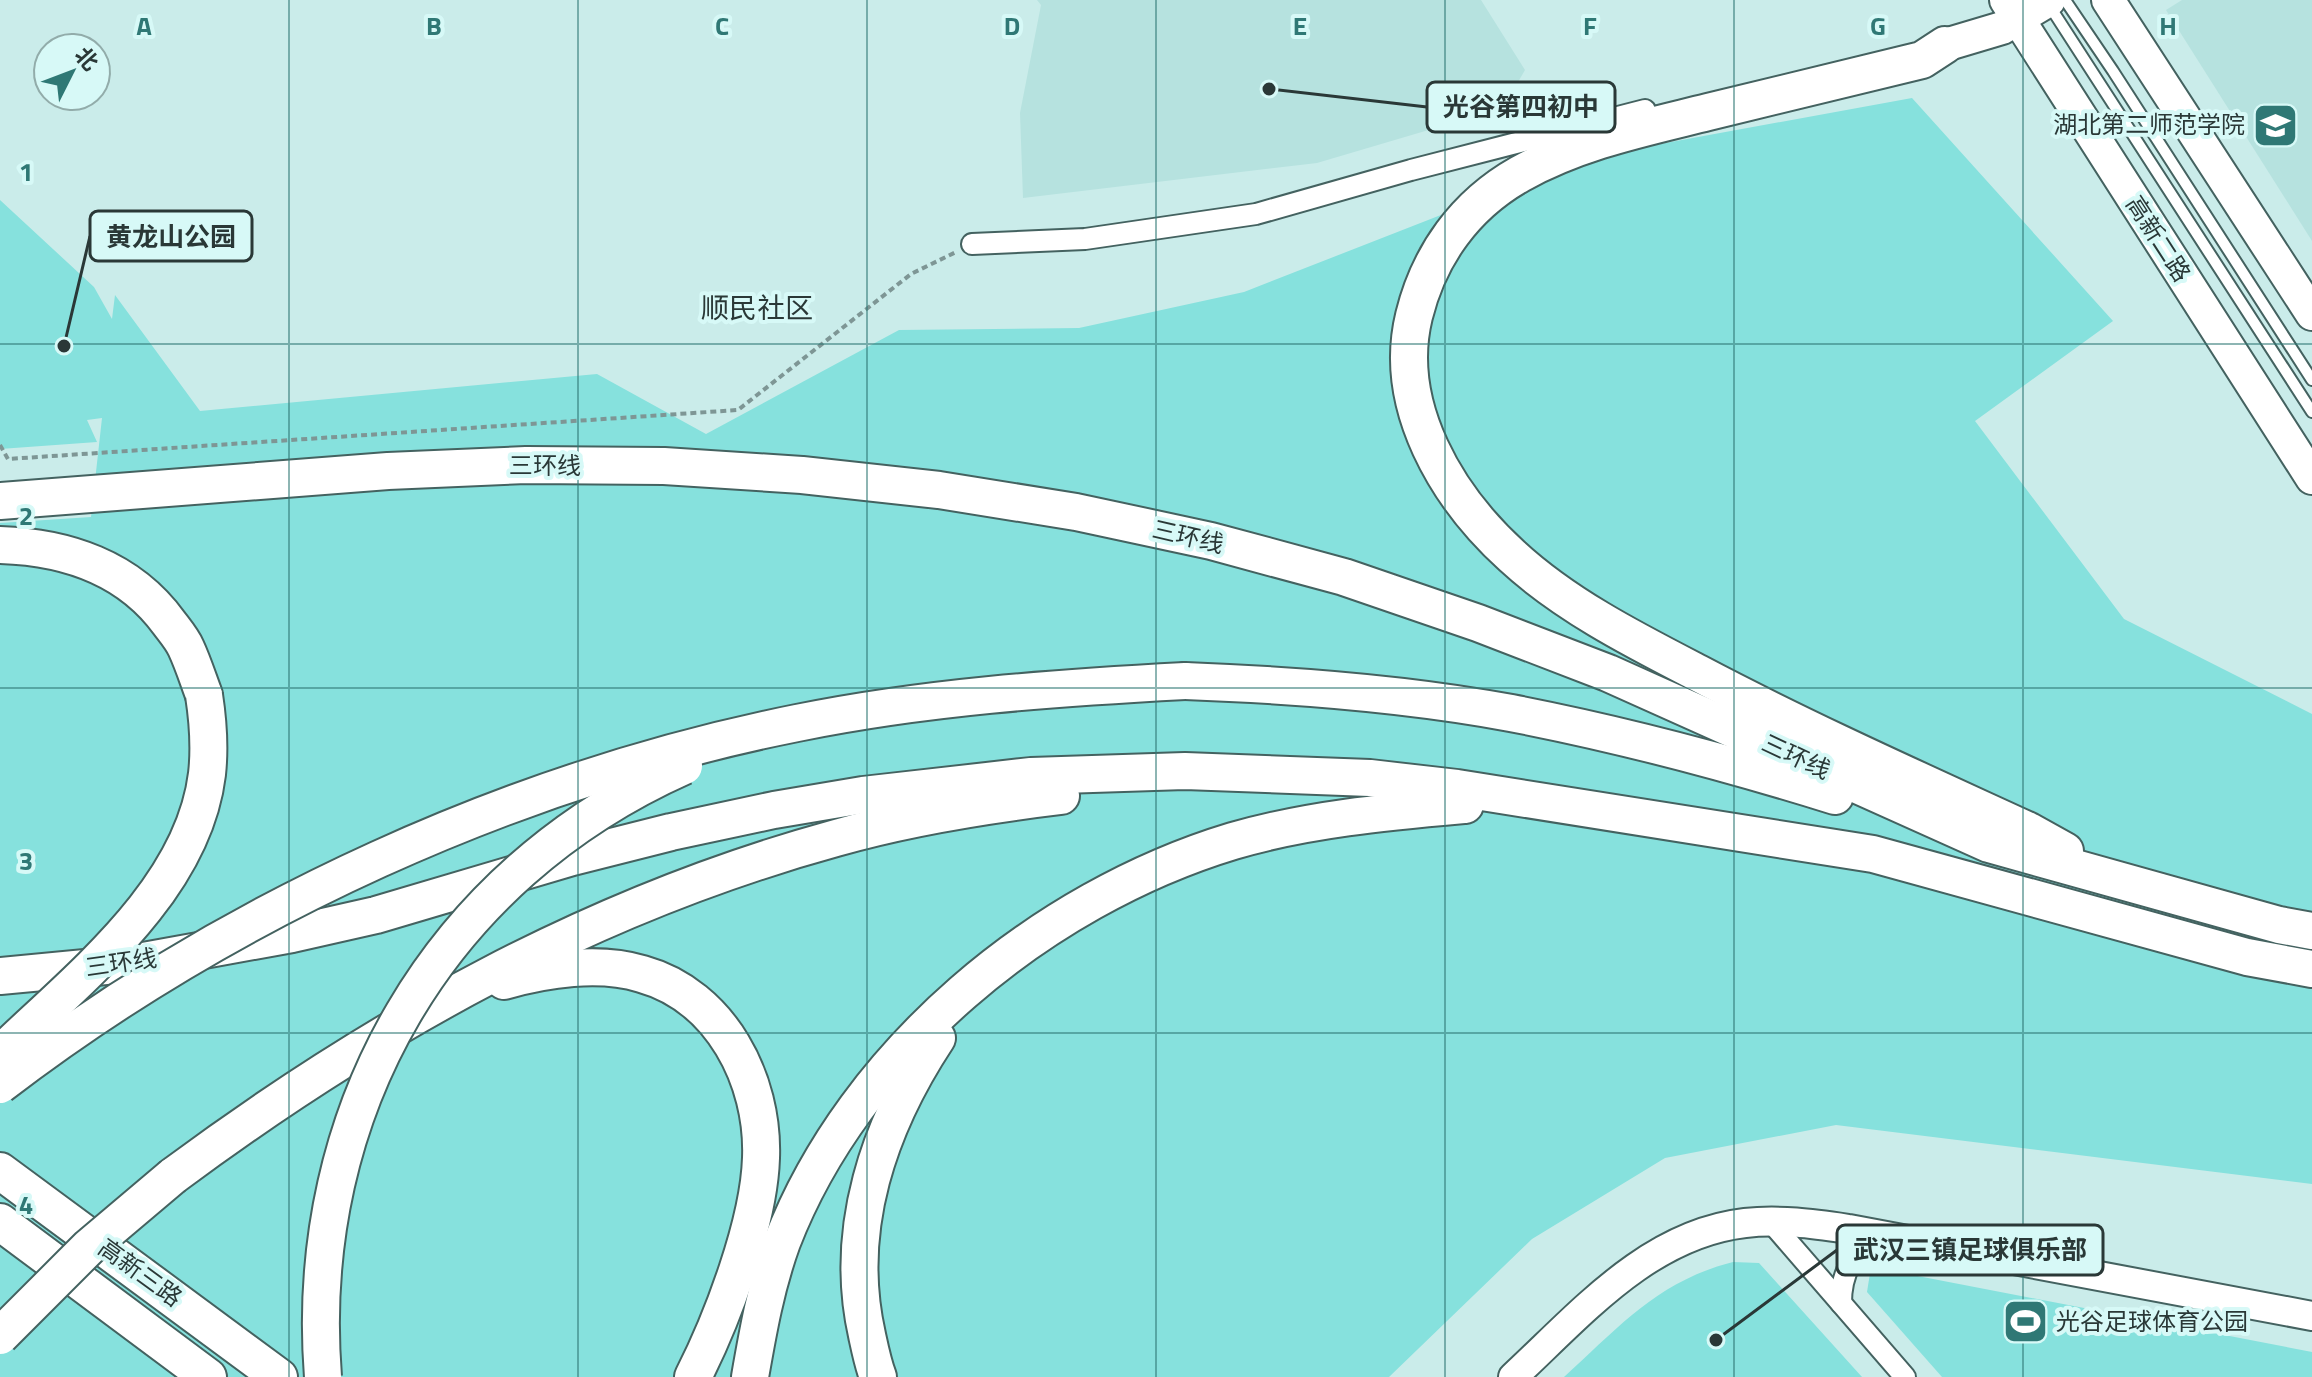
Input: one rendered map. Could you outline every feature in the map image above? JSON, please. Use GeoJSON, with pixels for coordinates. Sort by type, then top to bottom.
{"type":"FeatureCollection","features":[{"type":"Feature","properties":{"kind":"highway"},"geometry":{"type":"LineString","coordinates":[[1945,45],[1922,60],[1616,135],[1548,160],[1488,195],[1460,222],[1437,254],[1421,289],[1412,327],[1410,366],[1415,405],[1428,442],[1442,469],[1476,519],[1512,556],[1553,588],[1672,660],[1795,724],[2029,831],[2122,882]]}},
{"type":"Feature","properties":{"kind":"highway","name":"三环线"},"geometry":{"type":"LineString","coordinates":[[0,501],[388,471],[526,465],[664,466],[802,475],[939,490],[1076,512],[1211,541],[1344,577],[1478,623],[1608,673],[1989,844],[2279,925],[2312,931]]}},
{"type":"Feature","properties":{"kind":"highway"},"geometry":{"type":"LineString","coordinates":[[0,545],[30,546],[84,558],[124,579],[157,607],[185,646],[204,695],[209,735],[207,775],[198,814],[183,852],[161,886],[117,940],[0,1054]]}},
{"type":"Feature","properties":{"kind":"highway"},"geometry":{"type":"LineString","coordinates":[[0,1085],[124,998],[244,926],[441,833],[555,788],[675,752],[798,722],[937,700],[1055,688],[1185,681],[1271,684],[1390,696],[1511,713],[1710,759],[1989,844]]}},
{"type":"Feature","properties":{"kind":"highway"},"geometry":{"type":"LineString","coordinates":[[323,1377],[320,1332],[323,1262],[333,1193],[351,1126],[377,1060],[410,999],[450,945],[498,891],[596,815],[667,774],[731,745],[798,722]]}},
{"type":"Feature","properties":{"kind":"highway","name":"三环线"},"geometry":{"type":"LineString","coordinates":[[0,976],[127,964],[252,942],[376,915],[572,857],[774,810],[950,783],[1045,775],[1185,771],[1370,778],[1551,802],[1873,854],[2247,957],[2312,969]]}},
{"type":"Feature","properties":{"kind":"highway"},"geometry":{"type":"LineString","coordinates":[[0,1336],[89,1247],[173,1176],[258,1113],[437,1001],[613,916],[754,862],[840,837],[1024,801],[1274,773]]}},
{"type":"Feature","properties":{"kind":"highway"},"geometry":{"type":"LineString","coordinates":[[750,1377],[761,1311],[783,1242],[813,1176],[848,1119],[887,1069],[924,1029],[977,981],[1027,943],[1090,903],[1156,870],[1233,841],[1371,814],[1486,803],[1551,802]]}},
{"type":"Feature","properties":{"kind":"highway"},"geometry":{"type":"LineString","coordinates":[[437,1001],[509,979],[545,972],[609,968],[642,974],[674,987],[702,1007],[725,1033],[743,1064],[754,1094],[761,1126],[762,1160],[746,1239],[714,1336],[693,1377]]}},
{"type":"Feature","properties":{"kind":"highway"},"geometry":{"type":"LineString","coordinates":[[878,1377],[861,1307],[859,1241],[870,1177],[893,1116],[917,1068],[977,981]]}},
{"type":"Feature","properties":{"kind":"highway","name":"高新三路"},"geometry":{"type":"LineString","coordinates":[[0,1171],[279,1377]]}},
{"type":"Feature","properties":{"kind":"highway","name":"高新三路"},"geometry":{"type":"LineString","coordinates":[[0,1222],[208,1377]]}},
{"type":"Feature","properties":{"kind":"main road"},"geometry":{"type":"LineString","coordinates":[[1945,45],[2002,28],[2012,10],[2052,0]]}},
{"type":"Feature","properties":{"kind":"main road"},"geometry":{"type":"LineString","coordinates":[[2108,0],[2312,314]]}},
{"type":"Feature","properties":{"kind":"main road","name":"高新二路"},"geometry":{"type":"LineString","coordinates":[[2012,10],[2312,478]]}},
{"type":"Feature","properties":{"kind":"street"},"geometry":{"type":"LineString","coordinates":[[972,244],[1085,239],[1256,214],[1411,170],[1916,43],[1945,45]]}},
{"type":"Feature","properties":{"kind":"street"},"geometry":{"type":"LineString","coordinates":[[1770,1221],[1905,1377]]}},
{"type":"Feature","properties":{"kind":"street"},"geometry":{"type":"LineString","coordinates":[[1513,1377],[1645,1260],[1706,1232],[1742,1223],[1805,1223],[2312,1316]]}},
{"type":"Feature","properties":{"kind":"street"},"geometry":{"type":"LineString","coordinates":[[1841,1303],[1841,1287],[1851,1259],[1878,1235]]}},
{"type":"Feature","properties":{"kind":"lane"},"geometry":{"type":"LineString","coordinates":[[2052,0],[2113,71],[2312,380]]}},
{"type":"Feature","properties":{"kind":"lane"},"geometry":{"type":"LineString","coordinates":[[2052,0],[2312,412]]}},
{"type":"Feature","properties":{"kind":"path"},"geometry":{"type":"LineString","coordinates":[[0,445],[8,459],[738,410],[911,274],[972,244]]}},
{"type":"Feature","properties":{"kind":"shaded area"},"geometry":{"type":"Polygon","coordinates":[[[1037,0],[1481,0],[1525,70],[1503,108],[1317,163],[1023,198],[1020,113],[1041,5],[1037,0]]]}},
{"type":"Feature","properties":{"kind":"shaded area","name":"湖北第二师范学院"},"geometry":{"type":"Polygon","coordinates":[[[2182,0],[2312,0],[2312,241],[2166,10],[2182,0]]]}},
{"type":"Feature","properties":{"kind":"shaded area"},"geometry":{"type":"Polygon","coordinates":[[[1912,98],[2113,321],[1975,421],[2124,619],[2312,714],[2312,1184],[1836,1125],[1665,1158],[1532,1239],[1389,1377],[0,1377],[0,523],[91,517],[102,418],[87,420],[97,442],[0,449],[0,200],[94,287],[112,319],[115,295],[200,411],[597,374],[706,434],[899,330],[1079,328],[1244,292],[1589,157],[1912,98]]]}},
{"type":"Feature","properties":{"kind":"shaded area"},"geometry":{"type":"Polygon","coordinates":[[[1733,1262],[1759,1263],[1862,1377],[1564,1377],[1622,1324],[1661,1294],[1706,1270],[1733,1262]]]}},
{"type":"Feature","properties":{"kind":"shaded area","name":"光谷足球体育公园"},"geometry":{"type":"Polygon","coordinates":[[[1871,1267],[2312,1352],[2312,1377],[1942,1377],[1867,1292],[1871,1267]]]}},
{"type":"Feature","properties":{"kind":"place","name":"光谷第四初中"},"geometry":{"type":"Point","coordinates":[1269,89]}},
{"type":"Feature","properties":{"kind":"place","name":"湖北第二师范学院"},"geometry":{"type":"Point","coordinates":[2276,125]}},
{"type":"Feature","properties":{"kind":"place","name":"黄龙山公园"},"geometry":{"type":"Point","coordinates":[64,346]}},
{"type":"Feature","properties":{"kind":"place","name":"光谷足球体育公园"},"geometry":{"type":"Point","coordinates":[2025,1322]}},
{"type":"Feature","properties":{"kind":"place","name":"武汉三镇足球俱乐部"},"geometry":{"type":"Point","coordinates":[1716,1340]}},
{"type":"Feature","properties":{"kind":"district","name":"顺民社区"},"geometry":{"type":"Point","coordinates":[757,308]}}]}
